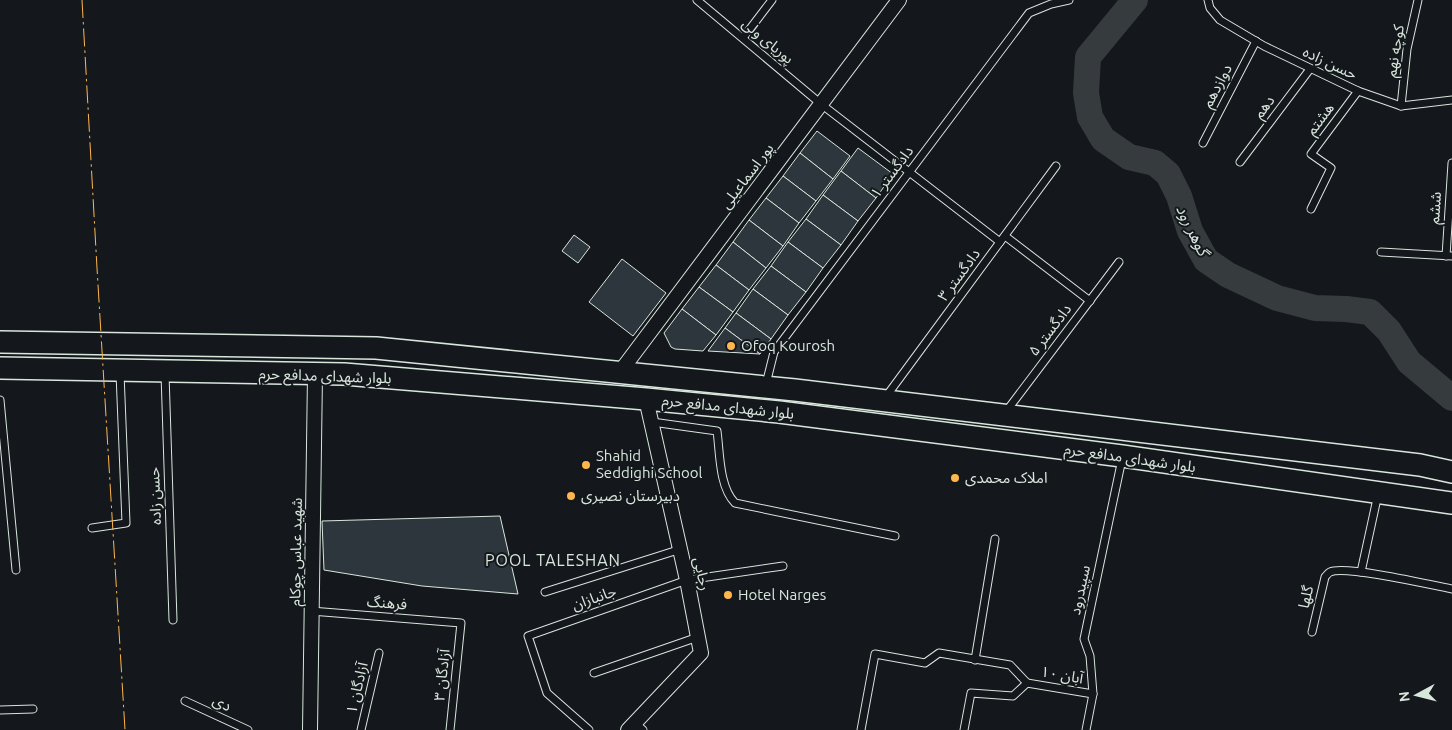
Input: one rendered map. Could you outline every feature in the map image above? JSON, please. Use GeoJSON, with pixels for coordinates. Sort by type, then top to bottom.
{"type":"FeatureCollection","features":[{"type":"Feature","properties":{"kind":"main road","name":"بلوار شهدای مدافع حرم"},"geometry":{"type":"LineString","coordinates":[[0,342],[376,348],[884,400],[1420,465],[1452,472]]}},
{"type":"Feature","properties":{"kind":"main road","name":"بلوار شهدای مدافع حرم"},"geometry":{"type":"LineString","coordinates":[[0,368],[344,374],[646,398],[800,415],[1122,456],[1452,503]]}},
{"type":"Feature","properties":{"kind":"street","name":"پور اسماعیلی"},"geometry":{"type":"LineString","coordinates":[[620,372],[899,0]]}},
{"type":"Feature","properties":{"kind":"street","name":"شهید عباس چوکام"},"geometry":{"type":"LineString","coordinates":[[310,730],[314,374]]}},
{"type":"Feature","properties":{"kind":"street","name":"رجایی"},"geometry":{"type":"LineString","coordinates":[[635,728],[701,653],[687,580],[646,398]]}},
{"type":"Feature","properties":{"kind":"lane","name":"پوریای ولی"},"geometry":{"type":"LineString","coordinates":[[697,0],[821,104],[1000,242]]}},
{"type":"Feature","properties":{"kind":"lane"},"geometry":{"type":"LineString","coordinates":[[743,38],[772,0]]}},
{"type":"Feature","properties":{"kind":"lane","name":"دادگستر ۱"},"geometry":{"type":"LineString","coordinates":[[765,387],[774,352],[1029,13],[1051,4],[1069,0]]}},
{"type":"Feature","properties":{"kind":"lane","name":"کوچه نهم"},"geometry":{"type":"LineString","coordinates":[[1401,106],[1407,49],[1418,0]]}},
{"type":"Feature","properties":{"kind":"lane","name":"حسن زاده"},"geometry":{"type":"LineString","coordinates":[[1209,4],[1220,20],[1310,69],[1358,91],[1401,106],[1452,100]]}},
{"type":"Feature","properties":{"kind":"lane","name":"دوازدهم"},"geometry":{"type":"LineString","coordinates":[[1203,143],[1256,41]]}},
{"type":"Feature","properties":{"kind":"lane","name":"دهم"},"geometry":{"type":"LineString","coordinates":[[1240,162],[1310,69]]}},
{"type":"Feature","properties":{"kind":"lane","name":"هشتم"},"geometry":{"type":"LineString","coordinates":[[1311,209],[1331,168],[1311,154],[1358,91]]}},
{"type":"Feature","properties":{"kind":"lane","name":"ششم"},"geometry":{"type":"LineString","coordinates":[[1449,256],[1452,163]]}},
{"type":"Feature","properties":{"kind":"lane","name":"دادگستر ۳"},"geometry":{"type":"LineString","coordinates":[[884,400],[1056,166]]}},
{"type":"Feature","properties":{"kind":"lane"},"geometry":{"type":"LineString","coordinates":[[1005,236],[1090,301]]}},
{"type":"Feature","properties":{"kind":"lane"},"geometry":{"type":"LineString","coordinates":[[1381,252],[1449,256]]}},
{"type":"Feature","properties":{"kind":"lane","name":"دادگستر ۵"},"geometry":{"type":"LineString","coordinates":[[1003,415],[1119,262]]}},
{"type":"Feature","properties":{"kind":"lane"},"geometry":{"type":"LineString","coordinates":[[92,528],[126,523],[120,371]]}},
{"type":"Feature","properties":{"kind":"lane","name":"حسن زاده"},"geometry":{"type":"LineString","coordinates":[[165,371],[173,620]]}},
{"type":"Feature","properties":{"kind":"lane"},"geometry":{"type":"LineString","coordinates":[[0,400],[16,570]]}},
{"type":"Feature","properties":{"kind":"lane"},"geometry":{"type":"LineString","coordinates":[[652,422],[717,431],[724,486],[729,497],[735,503],[895,536]]}},
{"type":"Feature","properties":{"kind":"lane","name":"سپیدرود"},"geometry":{"type":"LineString","coordinates":[[1086,730],[1092,694],[1090,656],[1084,639],[1122,456]]}},
{"type":"Feature","properties":{"kind":"lane"},"geometry":{"type":"LineString","coordinates":[[1361,572],[1378,492]]}},
{"type":"Feature","properties":{"kind":"lane"},"geometry":{"type":"LineString","coordinates":[[976,660],[995,539]]}},
{"type":"Feature","properties":{"kind":"lane"},"geometry":{"type":"LineString","coordinates":[[545,592],[680,549]]}},
{"type":"Feature","properties":{"kind":"lane","name":"جانبازان"},"geometry":{"type":"LineString","coordinates":[[589,730],[547,693],[528,636],[687,580],[783,566]]}},
{"type":"Feature","properties":{"kind":"lane","name":"گلها"},"geometry":{"type":"LineString","coordinates":[[1312,632],[1324,577],[1329,572],[1361,572],[1452,589]]}},
{"type":"Feature","properties":{"kind":"lane","name":"فرهنگ"},"geometry":{"type":"LineString","coordinates":[[311,611],[461,623]]}},
{"type":"Feature","properties":{"kind":"lane","name":"آزادگان ۳"},"geometry":{"type":"LineString","coordinates":[[450,730],[461,623]]}},
{"type":"Feature","properties":{"kind":"lane"},"geometry":{"type":"LineString","coordinates":[[594,672],[698,637]]}},
{"type":"Feature","properties":{"kind":"lane","name":"آزادگان ۱"},"geometry":{"type":"LineString","coordinates":[[361,730],[379,653]]}},
{"type":"Feature","properties":{"kind":"lane"},"geometry":{"type":"LineString","coordinates":[[861,730],[875,654],[925,663],[939,653],[1010,665],[1026,683],[1012,696],[971,693],[964,730]]}},
{"type":"Feature","properties":{"kind":"lane","name":"آبان ۱۰"},"geometry":{"type":"LineString","coordinates":[[1026,683],[1092,694]]}},
{"type":"Feature","properties":{"kind":"lane","name":"دی"},"geometry":{"type":"LineString","coordinates":[[184,701],[248,730]]}},
{"type":"Feature","properties":{"kind":"lane"},"geometry":{"type":"LineString","coordinates":[[0,710],[33,709]]}},
{"type":"Feature","properties":{"kind":"building"},"geometry":{"type":"Polygon","coordinates":[[[817,131],[850,156],[833,179],[800,153],[817,131]]]}},
{"type":"Feature","properties":{"kind":"building"},"geometry":{"type":"Polygon","coordinates":[[[858,148],[893,174],[876,198],[841,171],[858,148]]]}},
{"type":"Feature","properties":{"kind":"building"},"geometry":{"type":"Polygon","coordinates":[[[800,153],[833,179],[816,201],[783,176],[800,153]]]}},
{"type":"Feature","properties":{"kind":"building"},"geometry":{"type":"Polygon","coordinates":[[[841,171],[876,198],[858,221],[823,195],[841,171]]]}},
{"type":"Feature","properties":{"kind":"building"},"geometry":{"type":"Polygon","coordinates":[[[783,176],[816,201],[799,223],[766,198],[783,176]]]}},
{"type":"Feature","properties":{"kind":"building"},"geometry":{"type":"Polygon","coordinates":[[[823,195],[858,221],[841,245],[806,219],[823,195]]]}},
{"type":"Feature","properties":{"kind":"building"},"geometry":{"type":"Polygon","coordinates":[[[766,198],[799,223],[783,246],[749,220],[766,198]]]}},
{"type":"Feature","properties":{"kind":"building"},"geometry":{"type":"Polygon","coordinates":[[[806,219],[841,245],[823,268],[788,242],[806,219]]]}},
{"type":"Feature","properties":{"kind":"building"},"geometry":{"type":"Polygon","coordinates":[[[749,220],[783,246],[766,268],[733,242],[749,220]]]}},
{"type":"Feature","properties":{"kind":"building"},"geometry":{"type":"Polygon","coordinates":[[[574,235],[590,247],[578,263],[562,251],[574,235]]]}},
{"type":"Feature","properties":{"kind":"building"},"geometry":{"type":"Polygon","coordinates":[[[733,242],[766,268],[749,290],[716,265],[733,242]]]}},
{"type":"Feature","properties":{"kind":"building"},"geometry":{"type":"Polygon","coordinates":[[[788,242],[823,268],[806,292],[771,266],[788,242]]]}},
{"type":"Feature","properties":{"kind":"building"},"geometry":{"type":"Polygon","coordinates":[[[622,259],[666,293],[633,336],[589,302],[622,259]]]}},
{"type":"Feature","properties":{"kind":"building"},"geometry":{"type":"Polygon","coordinates":[[[716,265],[749,290],[733,312],[699,287],[716,265]]]}},
{"type":"Feature","properties":{"kind":"building"},"geometry":{"type":"Polygon","coordinates":[[[771,266],[806,292],[788,315],[753,289],[771,266]]]}},
{"type":"Feature","properties":{"kind":"building"},"geometry":{"type":"Polygon","coordinates":[[[699,287],[733,312],[716,335],[682,309],[699,287]]]}},
{"type":"Feature","properties":{"kind":"building"},"geometry":{"type":"Polygon","coordinates":[[[753,289],[788,315],[771,339],[736,313],[753,289]]]}},
{"type":"Feature","properties":{"kind":"building"},"geometry":{"type":"Polygon","coordinates":[[[682,309],[716,335],[703,351],[675,349],[671,347],[664,333],[682,309]]]}},
{"type":"Feature","properties":{"kind":"building"},"geometry":{"type":"Polygon","coordinates":[[[736,313],[771,339],[760,354],[725,328],[736,313]]]}},
{"type":"Feature","properties":{"kind":"building"},"geometry":{"type":"Polygon","coordinates":[[[725,328],[760,354],[708,351],[725,328]]]}},
{"type":"Feature","properties":{"kind":"building"},"geometry":{"type":"Polygon","coordinates":[[[500,516],[518,594],[422,586],[324,570],[322,521],[500,516]]]}},
{"type":"Feature","properties":{"kind":"waterway","name":"گوهر رود"},"geometry":{"type":"LineString","coordinates":[[1135,0],[1088,57],[1086,93],[1090,117],[1103,139],[1129,157],[1155,163],[1168,174],[1179,196],[1190,231],[1206,260],[1228,275],[1277,298],[1315,308],[1370,312],[1389,331],[1409,362],[1452,398]]}},
{"type":"Feature","properties":{"kind":"power"},"geometry":{"type":"LineString","coordinates":[[82,0],[125,730]]}},
{"type":"Feature","properties":{"kind":"place","name":"Ofoq Kourosh"},"geometry":{"type":"Point","coordinates":[731,346]}},
{"type":"Feature","properties":{"kind":"place","name":"Shahid Seddighi School"},"geometry":{"type":"Point","coordinates":[586,465]}},
{"type":"Feature","properties":{"kind":"place","name":"املاک محمدی"},"geometry":{"type":"Point","coordinates":[955,478]}},
{"type":"Feature","properties":{"kind":"place","name":"دبیرستان نصیری"},"geometry":{"type":"Point","coordinates":[571,496]}},
{"type":"Feature","properties":{"kind":"place","name":"Hotel Narges"},"geometry":{"type":"Point","coordinates":[728,595]}},
{"type":"Feature","properties":{"kind":"district","name":"POOL TALESHAN"},"geometry":{"type":"Point","coordinates":[553,560]}}]}
